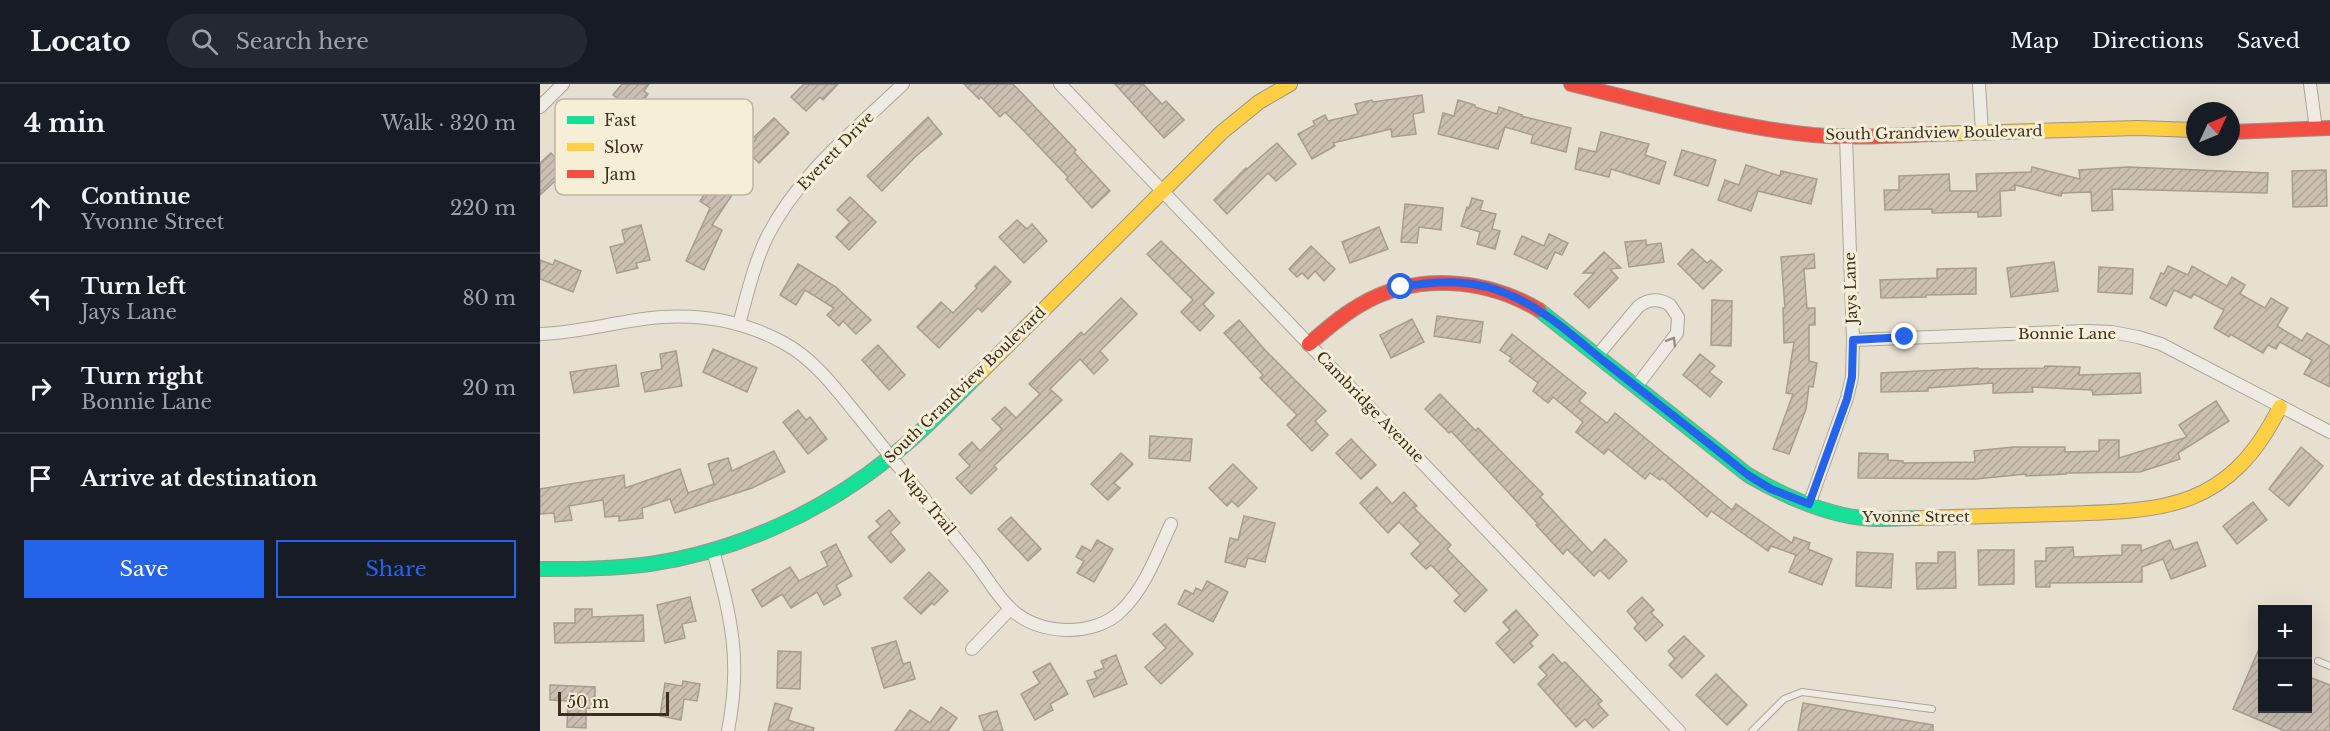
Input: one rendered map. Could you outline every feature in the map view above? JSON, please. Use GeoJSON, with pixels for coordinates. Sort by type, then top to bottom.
{"type":"FeatureCollection","features":[{"type":"Feature","properties":{"kind":"street"},"geometry":{"type":"LineString","coordinates":[[540,106],[563,84]]}},
{"type":"Feature","properties":{"kind":"street","name":"Everett Drive"},"geometry":{"type":"LineString","coordinates":[[740,324],[756,264],[779,215],[824,159],[903,84]]}},
{"type":"Feature","properties":{"kind":"street","name":"Cambridge Avenue"},"geometry":{"type":"LineString","coordinates":[[1060,84],[1679,731]]}},
{"type":"Feature","properties":{"kind":"street","name":"South Grandview Boulevard"},"geometry":{"type":"LineString","coordinates":[[540,569],[630,566],[713,550],[801,516],[844,492],[892,458],[1222,132],[1246,111],[1290,84]]}},
{"type":"Feature","properties":{"kind":"street","name":"South Grandview Boulevard"},"geometry":{"type":"LineString","coordinates":[[1571,84],[1770,129],[1809,135],[1846,137],[2138,128],[2186,130]]}},
{"type":"Feature","properties":{"kind":"street"},"geometry":{"type":"LineString","coordinates":[[1979,84],[1982,133]]}},
{"type":"Feature","properties":{"kind":"street"},"geometry":{"type":"LineString","coordinates":[[2240,132],[2323,128],[2310,84]]}},
{"type":"Feature","properties":{"kind":"street","name":"Jays Lane"},"geometry":{"type":"LineString","coordinates":[[1809,504],[1847,399],[1852,377],[1853,340],[1846,137]]}},
{"type":"Feature","properties":{"kind":"street","name":"Yvonne Street"},"geometry":{"type":"LineString","coordinates":[[1309,344],[1329,324],[1352,308],[1401,287],[1450,282],[1481,285],[1512,295],[1537,309],[1748,475],[1771,489],[1844,515],[1901,520],[2130,512],[2156,509],[2194,498],[2229,476],[2261,442],[2280,407]]}},
{"type":"Feature","properties":{"kind":"street"},"geometry":{"type":"LineString","coordinates":[[1597,356],[1645,301],[1652,300],[1670,305],[1678,317],[1677,333],[1636,387]]}},
{"type":"Feature","properties":{"kind":"street","name":"Napa Trail"},"geometry":{"type":"LineString","coordinates":[[540,333],[568,332],[660,317],[708,317],[740,324],[783,343],[815,366],[892,458],[1010,609],[1033,623],[1059,630],[1081,629],[1121,612],[1134,597],[1171,524]]}},
{"type":"Feature","properties":{"kind":"street","name":"Bonnie Lane"},"geometry":{"type":"LineString","coordinates":[[1853,340],[2112,332],[2138,337],[2161,345],[2330,432]]}},
{"type":"Feature","properties":{"kind":"street"},"geometry":{"type":"LineString","coordinates":[[713,550],[732,622],[735,649],[734,695],[728,731]]}},
{"type":"Feature","properties":{"kind":"street"},"geometry":{"type":"LineString","coordinates":[[972,649],[1010,609]]}},
{"type":"Feature","properties":{"kind":"lane"},"geometry":{"type":"LineString","coordinates":[[2318,661],[2330,666]]}},
{"type":"Feature","properties":{"kind":"lane"},"geometry":{"type":"LineString","coordinates":[[1752,731],[1784,699],[1802,692],[1932,709]]}},
{"type":"Feature","properties":{"kind":"building"},"geometry":{"type":"Polygon","coordinates":[[[622,84],[649,84],[644,91],[648,94],[645,99],[618,99],[613,95],[622,84]]]}},
{"type":"Feature","properties":{"kind":"building"},"geometry":{"type":"Polygon","coordinates":[[[804,84],[838,84],[823,100],[820,97],[806,111],[791,97],[804,84]]]}},
{"type":"Feature","properties":{"kind":"building"},"geometry":{"type":"Polygon","coordinates":[[[964,84],[1013,84],[1076,150],[1074,152],[1110,191],[1092,208],[1066,179],[1068,177],[1005,112],[1000,117],[981,97],[979,99],[964,84]]]}},
{"type":"Feature","properties":{"kind":"building"},"geometry":{"type":"Polygon","coordinates":[[[1115,84],[1143,84],[1162,104],[1166,101],[1184,120],[1164,138],[1115,84]]]}},
{"type":"Feature","properties":{"kind":"building"},"geometry":{"type":"Polygon","coordinates":[[[1422,95],[1424,112],[1413,114],[1416,134],[1392,137],[1391,129],[1333,143],[1335,146],[1312,159],[1298,134],[1315,125],[1313,121],[1325,115],[1328,121],[1358,114],[1355,104],[1422,95]]]}},
{"type":"Feature","properties":{"kind":"building"},"geometry":{"type":"Polygon","coordinates":[[[1458,100],[1497,114],[1499,107],[1521,116],[1571,128],[1566,152],[1531,143],[1533,135],[1505,127],[1498,149],[1438,134],[1443,113],[1454,116],[1458,100]]]}},
{"type":"Feature","properties":{"kind":"building"},"geometry":{"type":"Polygon","coordinates":[[[928,117],[942,134],[915,157],[882,191],[867,176],[928,117]]]}},
{"type":"Feature","properties":{"kind":"building"},"geometry":{"type":"Polygon","coordinates":[[[774,118],[789,133],[759,163],[753,157],[753,142],[756,139],[754,137],[774,118]]]}},
{"type":"Feature","properties":{"kind":"building"},"geometry":{"type":"Polygon","coordinates":[[[1601,132],[1649,144],[1645,155],[1666,162],[1659,184],[1611,169],[1609,177],[1575,169],[1579,148],[1596,152],[1601,132]]]}},
{"type":"Feature","properties":{"kind":"building"},"geometry":{"type":"Polygon","coordinates":[[[1277,143],[1296,164],[1276,181],[1268,173],[1227,214],[1214,200],[1246,168],[1277,143]]]}},
{"type":"Feature","properties":{"kind":"building"},"geometry":{"type":"Polygon","coordinates":[[[1682,150],[1716,160],[1708,186],[1674,175],[1682,150]]]}},
{"type":"Feature","properties":{"kind":"building"},"geometry":{"type":"Polygon","coordinates":[[[551,153],[555,157],[555,181],[540,195],[540,163],[551,153]]]}},
{"type":"Feature","properties":{"kind":"building"},"geometry":{"type":"Polygon","coordinates":[[[1746,165],[1780,176],[1781,171],[1817,179],[1811,204],[1758,191],[1751,211],[1718,200],[1725,180],[1739,185],[1746,165]]]}},
{"type":"Feature","properties":{"kind":"building"},"geometry":{"type":"Polygon","coordinates":[[[2032,167],[2080,179],[2079,170],[2128,167],[2268,173],[2267,193],[2112,189],[2113,210],[2092,211],[2091,192],[2062,193],[2061,196],[2015,185],[2015,190],[2000,191],[2001,216],[1978,217],[1978,212],[1932,213],[1932,209],[1885,210],[1884,190],[1899,190],[1899,176],[1949,174],[1950,191],[1977,191],[1976,174],[2031,172],[2032,167]]]}},
{"type":"Feature","properties":{"kind":"building"},"geometry":{"type":"Polygon","coordinates":[[[2326,170],[2327,206],[2293,207],[2292,171],[2326,170]]]}},
{"type":"Feature","properties":{"kind":"building"},"geometry":{"type":"Polygon","coordinates":[[[704,195],[732,195],[712,225],[722,230],[704,270],[686,261],[710,208],[700,201],[704,195]]]}},
{"type":"Feature","properties":{"kind":"building"},"geometry":{"type":"Polygon","coordinates":[[[850,197],[876,222],[849,250],[836,237],[850,222],[837,210],[850,197]]]}},
{"type":"Feature","properties":{"kind":"building"},"geometry":{"type":"Polygon","coordinates":[[[1472,198],[1483,201],[1480,210],[1496,214],[1492,229],[1500,231],[1495,249],[1477,244],[1480,232],[1461,226],[1472,198]]]}},
{"type":"Feature","properties":{"kind":"building"},"geometry":{"type":"Polygon","coordinates":[[[1405,204],[1443,208],[1441,230],[1419,227],[1417,243],[1401,242],[1405,204]]]}},
{"type":"Feature","properties":{"kind":"building"},"geometry":{"type":"Polygon","coordinates":[[[1017,220],[1027,229],[1032,224],[1047,241],[1024,263],[999,237],[1017,220]]]}},
{"type":"Feature","properties":{"kind":"building"},"geometry":{"type":"Polygon","coordinates":[[[641,225],[650,260],[636,263],[638,268],[617,273],[610,247],[625,243],[622,230],[641,225]]]}},
{"type":"Feature","properties":{"kind":"building"},"geometry":{"type":"Polygon","coordinates":[[[1379,227],[1388,249],[1350,263],[1342,242],[1379,227]]]}},
{"type":"Feature","properties":{"kind":"building"},"geometry":{"type":"Polygon","coordinates":[[[1549,234],[1568,243],[1562,255],[1555,252],[1547,269],[1514,254],[1522,236],[1544,246],[1549,234]]]}},
{"type":"Feature","properties":{"kind":"building"},"geometry":{"type":"Polygon","coordinates":[[[1646,240],[1646,245],[1661,243],[1664,262],[1629,267],[1625,242],[1646,240]]]}},
{"type":"Feature","properties":{"kind":"building"},"geometry":{"type":"Polygon","coordinates":[[[1161,241],[1214,293],[1203,304],[1214,316],[1200,331],[1181,312],[1193,300],[1147,254],[1161,241]]]}},
{"type":"Feature","properties":{"kind":"building"},"geometry":{"type":"Polygon","coordinates":[[[1311,246],[1335,269],[1324,281],[1315,271],[1308,279],[1302,273],[1297,277],[1289,269],[1311,246]]]}},
{"type":"Feature","properties":{"kind":"building"},"geometry":{"type":"Polygon","coordinates":[[[1692,249],[1707,263],[1711,260],[1722,270],[1703,289],[1678,264],[1692,249]]]}},
{"type":"Feature","properties":{"kind":"building"},"geometry":{"type":"Polygon","coordinates":[[[1604,252],[1621,268],[1610,269],[1618,278],[1589,308],[1574,294],[1594,273],[1583,273],[1604,252]]]}},
{"type":"Feature","properties":{"kind":"building"},"geometry":{"type":"Polygon","coordinates":[[[1814,254],[1815,268],[1804,269],[1807,308],[1815,308],[1815,325],[1809,325],[1809,361],[1817,363],[1813,387],[1809,386],[1806,409],[1789,454],[1773,449],[1793,394],[1786,393],[1794,342],[1784,343],[1783,308],[1785,308],[1781,257],[1814,254]]]}},
{"type":"Feature","properties":{"kind":"building"},"geometry":{"type":"Polygon","coordinates":[[[540,260],[553,265],[555,260],[581,271],[573,292],[540,279],[540,260]]]}},
{"type":"Feature","properties":{"kind":"building"},"geometry":{"type":"Polygon","coordinates":[[[2054,262],[2058,291],[2011,297],[2007,268],[2054,262]]]}},
{"type":"Feature","properties":{"kind":"building"},"geometry":{"type":"Polygon","coordinates":[[[798,264],[836,287],[871,320],[856,334],[843,321],[839,326],[827,315],[834,308],[805,290],[796,305],[780,295],[798,264]]]}},
{"type":"Feature","properties":{"kind":"building"},"geometry":{"type":"Polygon","coordinates":[[[995,266],[1011,282],[982,312],[978,308],[939,348],[917,327],[941,302],[953,313],[995,266]]]}},
{"type":"Feature","properties":{"kind":"building"},"geometry":{"type":"Polygon","coordinates":[[[2168,266],[2188,275],[2192,266],[2227,286],[2232,277],[2245,285],[2240,294],[2265,308],[2271,298],[2288,308],[2277,326],[2302,341],[2307,333],[2330,346],[2330,387],[2304,374],[2312,360],[2280,342],[2276,349],[2268,345],[2263,353],[2230,334],[2229,337],[2214,328],[2224,310],[2194,294],[2191,298],[2174,290],[2166,306],[2150,298],[2161,273],[2164,274],[2168,266]]]}},
{"type":"Feature","properties":{"kind":"building"},"geometry":{"type":"Polygon","coordinates":[[[2099,267],[2133,269],[2132,294],[2098,292],[2099,267]]]}},
{"type":"Feature","properties":{"kind":"building"},"geometry":{"type":"Polygon","coordinates":[[[1976,268],[1976,294],[1881,298],[1880,280],[1937,278],[1937,269],[1976,268]]]}},
{"type":"Feature","properties":{"kind":"building"},"geometry":{"type":"Polygon","coordinates":[[[1121,298],[1137,314],[1100,351],[1108,360],[1094,374],[1080,359],[1050,389],[1062,400],[994,466],[997,469],[971,494],[956,478],[970,466],[959,454],[972,442],[980,451],[1002,429],[992,419],[1005,407],[1016,418],[1040,394],[1029,384],[1081,332],[1084,335],[1121,298]]]}},
{"type":"Feature","properties":{"kind":"building"},"geometry":{"type":"Polygon","coordinates":[[[1712,300],[1732,301],[1731,346],[1711,345],[1712,300]]]}},
{"type":"Feature","properties":{"kind":"building"},"geometry":{"type":"Polygon","coordinates":[[[1437,316],[1483,322],[1480,343],[1434,336],[1437,316]]]}},
{"type":"Feature","properties":{"kind":"building"},"geometry":{"type":"Polygon","coordinates":[[[1412,319],[1424,342],[1391,358],[1380,335],[1412,319]]]}},
{"type":"Feature","properties":{"kind":"building"},"geometry":{"type":"Polygon","coordinates":[[[1239,320],[1265,350],[1326,411],[1315,421],[1328,435],[1312,451],[1287,425],[1297,415],[1260,378],[1263,375],[1224,333],[1239,320]]]}},
{"type":"Feature","properties":{"kind":"building"},"geometry":{"type":"Polygon","coordinates":[[[1512,334],[1586,393],[1579,401],[1607,423],[1615,413],[1732,510],[1736,504],[1792,543],[1794,537],[1810,543],[1808,549],[1832,559],[1822,585],[1789,572],[1796,555],[1771,546],[1768,551],[1711,511],[1707,517],[1662,478],[1660,480],[1650,473],[1645,479],[1608,449],[1604,454],[1576,432],[1583,422],[1553,397],[1548,403],[1533,391],[1538,383],[1509,361],[1512,358],[1500,350],[1512,334]]]}},
{"type":"Feature","properties":{"kind":"building"},"geometry":{"type":"Polygon","coordinates":[[[878,345],[905,375],[889,390],[862,360],[878,345]]]}},
{"type":"Feature","properties":{"kind":"building"},"geometry":{"type":"Polygon","coordinates":[[[713,349],[757,368],[747,392],[703,372],[713,349]]]}},
{"type":"Feature","properties":{"kind":"building"},"geometry":{"type":"Polygon","coordinates":[[[676,351],[682,386],[645,392],[641,373],[662,369],[660,354],[676,351]]]}},
{"type":"Feature","properties":{"kind":"building"},"geometry":{"type":"Polygon","coordinates":[[[1700,354],[1715,366],[1709,372],[1722,382],[1710,397],[1683,375],[1700,354]]]}},
{"type":"Feature","properties":{"kind":"building"},"geometry":{"type":"Polygon","coordinates":[[[616,365],[619,386],[574,393],[570,372],[616,365]]]}},
{"type":"Feature","properties":{"kind":"building"},"geometry":{"type":"Polygon","coordinates":[[[2045,366],[2080,367],[2079,375],[2140,373],[2141,393],[2093,395],[2092,390],[2032,387],[2033,392],[1993,393],[1993,383],[1928,388],[1928,391],[1881,392],[1881,373],[1978,368],[2044,368],[2045,366]]]}},
{"type":"Feature","properties":{"kind":"building"},"geometry":{"type":"Polygon","coordinates":[[[1440,394],[1476,431],[1478,428],[1543,494],[1540,497],[1592,553],[1605,539],[1627,561],[1609,579],[1600,570],[1594,576],[1567,549],[1563,554],[1451,431],[1449,433],[1425,409],[1440,394]]]}},
{"type":"Feature","properties":{"kind":"building"},"geometry":{"type":"Polygon","coordinates":[[[2216,401],[2229,421],[2178,453],[2180,459],[2140,472],[2026,476],[2026,474],[1976,479],[1858,478],[1859,453],[1888,454],[1888,460],[1903,461],[1903,463],[1975,462],[1974,451],[2014,447],[2065,447],[2065,452],[2099,451],[2099,440],[2119,440],[2119,458],[2187,437],[2179,425],[2216,401]]]}},
{"type":"Feature","properties":{"kind":"building"},"geometry":{"type":"Polygon","coordinates":[[[798,410],[806,420],[810,417],[827,439],[808,454],[783,422],[798,410]]]}},
{"type":"Feature","properties":{"kind":"building"},"geometry":{"type":"Polygon","coordinates":[[[1150,436],[1192,439],[1190,461],[1149,458],[1150,436]]]}},
{"type":"Feature","properties":{"kind":"building"},"geometry":{"type":"Polygon","coordinates":[[[1351,439],[1376,465],[1361,479],[1336,453],[1351,439]]]}},
{"type":"Feature","properties":{"kind":"building"},"geometry":{"type":"Polygon","coordinates":[[[2301,447],[2323,466],[2289,506],[2269,489],[2301,447]]]}},
{"type":"Feature","properties":{"kind":"building"},"geometry":{"type":"Polygon","coordinates":[[[774,451],[785,472],[752,488],[675,513],[670,499],[642,508],[643,518],[619,521],[619,516],[605,517],[603,500],[569,506],[572,520],[555,522],[554,513],[540,514],[540,489],[624,475],[625,488],[680,469],[688,493],[714,484],[708,464],[728,458],[732,471],[774,451]]]}},
{"type":"Feature","properties":{"kind":"building"},"geometry":{"type":"Polygon","coordinates":[[[1121,453],[1133,464],[1114,483],[1120,488],[1108,500],[1091,484],[1121,453]]]}},
{"type":"Feature","properties":{"kind":"building"},"geometry":{"type":"Polygon","coordinates":[[[1233,464],[1257,488],[1238,507],[1232,501],[1227,506],[1209,488],[1233,464]]]}},
{"type":"Feature","properties":{"kind":"building"},"geometry":{"type":"Polygon","coordinates":[[[1377,487],[1392,504],[1404,492],[1417,506],[1414,508],[1451,545],[1447,549],[1487,590],[1465,612],[1454,601],[1460,595],[1431,565],[1426,569],[1411,554],[1421,544],[1399,522],[1388,533],[1360,503],[1377,487]]]}},
{"type":"Feature","properties":{"kind":"building"},"geometry":{"type":"Polygon","coordinates":[[[2253,502],[2267,520],[2237,544],[2223,526],[2253,502]]]}},
{"type":"Feature","properties":{"kind":"building"},"geometry":{"type":"Polygon","coordinates":[[[889,510],[900,523],[890,532],[905,550],[891,563],[868,537],[881,526],[876,521],[889,510]]]}},
{"type":"Feature","properties":{"kind":"building"},"geometry":{"type":"Polygon","coordinates":[[[1244,516],[1275,523],[1265,562],[1248,558],[1245,567],[1225,562],[1230,538],[1238,540],[1244,516]]]}},
{"type":"Feature","properties":{"kind":"building"},"geometry":{"type":"Polygon","coordinates":[[[1011,517],[1041,549],[1028,561],[998,529],[1011,517]]]}},
{"type":"Feature","properties":{"kind":"building"},"geometry":{"type":"Polygon","coordinates":[[[1097,540],[1113,549],[1094,582],[1077,573],[1084,561],[1076,557],[1082,546],[1091,551],[1097,540]]]}},
{"type":"Feature","properties":{"kind":"building"},"geometry":{"type":"Polygon","coordinates":[[[2170,540],[2174,550],[2197,542],[2206,566],[2171,579],[2163,559],[2142,567],[2142,582],[2050,583],[2050,587],[2036,587],[2035,561],[2046,561],[2046,548],[2073,547],[2074,557],[2122,555],[2122,545],[2141,545],[2141,551],[2170,540]]]}},
{"type":"Feature","properties":{"kind":"building"},"geometry":{"type":"Polygon","coordinates":[[[836,544],[852,576],[836,585],[841,595],[824,605],[817,592],[791,608],[782,594],[762,607],[752,590],[790,567],[799,581],[828,566],[821,552],[836,544]]]}},
{"type":"Feature","properties":{"kind":"building"},"geometry":{"type":"Polygon","coordinates":[[[1978,550],[2014,550],[2014,584],[1979,585],[1978,550]]]}},
{"type":"Feature","properties":{"kind":"building"},"geometry":{"type":"Polygon","coordinates":[[[1857,552],[1893,554],[1891,588],[1856,586],[1857,552]]]}},
{"type":"Feature","properties":{"kind":"building"},"geometry":{"type":"Polygon","coordinates":[[[1938,552],[1955,552],[1956,588],[1917,589],[1916,563],[1938,563],[1938,552]]]}},
{"type":"Feature","properties":{"kind":"building"},"geometry":{"type":"Polygon","coordinates":[[[929,572],[948,591],[921,614],[904,598],[929,572]]]}},
{"type":"Feature","properties":{"kind":"building"},"geometry":{"type":"Polygon","coordinates":[[[1207,581],[1228,592],[1213,622],[1178,604],[1185,590],[1193,594],[1196,588],[1202,591],[1207,581]]]}},
{"type":"Feature","properties":{"kind":"building"},"geometry":{"type":"Polygon","coordinates":[[[690,597],[696,621],[682,624],[685,638],[665,643],[657,605],[690,597]]]}},
{"type":"Feature","properties":{"kind":"building"},"geometry":{"type":"Polygon","coordinates":[[[1642,597],[1654,610],[1651,613],[1663,625],[1646,641],[1634,628],[1638,624],[1627,611],[1642,597]]]}},
{"type":"Feature","properties":{"kind":"building"},"geometry":{"type":"Polygon","coordinates":[[[575,609],[592,609],[592,617],[643,615],[644,641],[555,643],[554,623],[575,623],[575,609]]]}},
{"type":"Feature","properties":{"kind":"building"},"geometry":{"type":"Polygon","coordinates":[[[1516,610],[1538,635],[1530,643],[1533,646],[1514,663],[1496,643],[1510,630],[1503,622],[1516,610]]]}},
{"type":"Feature","properties":{"kind":"building"},"geometry":{"type":"Polygon","coordinates":[[[1165,624],[1193,654],[1161,684],[1145,667],[1166,648],[1153,634],[1165,624]]]}},
{"type":"Feature","properties":{"kind":"building"},"geometry":{"type":"Polygon","coordinates":[[[1684,636],[1704,656],[1682,678],[1669,665],[1675,659],[1668,651],[1684,636]]]}},
{"type":"Feature","properties":{"kind":"building"},"geometry":{"type":"Polygon","coordinates":[[[896,641],[903,664],[910,662],[915,679],[884,688],[872,648],[896,641]]]}},
{"type":"Feature","properties":{"kind":"building"},"geometry":{"type":"Polygon","coordinates":[[[778,651],[801,652],[800,689],[777,688],[778,651]]]}},
{"type":"Feature","properties":{"kind":"building"},"geometry":{"type":"Polygon","coordinates":[[[2258,651],[2258,713],[2312,713],[2312,678],[2330,685],[2330,731],[2285,731],[2233,709],[2258,651]]]}},
{"type":"Feature","properties":{"kind":"building"},"geometry":{"type":"Polygon","coordinates":[[[1553,654],[1562,664],[1565,662],[1602,701],[1598,704],[1608,715],[1593,728],[1585,719],[1576,727],[1538,684],[1547,675],[1539,667],[1553,654]]]}},
{"type":"Feature","properties":{"kind":"building"},"geometry":{"type":"Polygon","coordinates":[[[1116,655],[1127,684],[1094,697],[1087,681],[1097,678],[1094,672],[1104,668],[1101,661],[1116,655]]]}},
{"type":"Feature","properties":{"kind":"building"},"geometry":{"type":"Polygon","coordinates":[[[1050,663],[1068,694],[1050,704],[1053,710],[1035,720],[1021,694],[1040,683],[1033,672],[1050,663]]]}},
{"type":"Feature","properties":{"kind":"building"},"geometry":{"type":"Polygon","coordinates":[[[1716,674],[1747,705],[1727,725],[1696,695],[1716,674]]]}},
{"type":"Feature","properties":{"kind":"building"},"geometry":{"type":"Polygon","coordinates":[[[683,681],[700,684],[697,701],[684,699],[681,720],[660,716],[665,683],[682,686],[683,681]]]}},
{"type":"Feature","properties":{"kind":"building"},"geometry":{"type":"Polygon","coordinates":[[[550,685],[595,687],[595,709],[586,708],[586,728],[567,727],[568,701],[550,700],[550,685]]]}},
{"type":"Feature","properties":{"kind":"building"},"geometry":{"type":"Polygon","coordinates":[[[775,703],[792,708],[788,720],[814,728],[813,731],[768,731],[775,703]]]}},
{"type":"Feature","properties":{"kind":"building"},"geometry":{"type":"Polygon","coordinates":[[[1803,703],[1933,725],[1933,731],[1798,731],[1803,703]]]}},
{"type":"Feature","properties":{"kind":"building"},"geometry":{"type":"Polygon","coordinates":[[[941,707],[957,718],[948,731],[895,731],[910,710],[930,723],[941,707]]]}},
{"type":"Feature","properties":{"kind":"building"},"geometry":{"type":"Polygon","coordinates":[[[997,711],[1003,731],[984,731],[979,716],[997,711]]]}},
{"type":"Feature","properties":{"kind":"traffic: fast"},"geometry":{"type":"LineString","coordinates":[[1539,310],[1748,475],[1810,505],[1843,515],[1876,519],[1918,518]]}},
{"type":"Feature","properties":{"kind":"traffic: fast"},"geometry":{"type":"LineString","coordinates":[[540,569],[608,568],[650,564],[714,550],[776,527],[835,496],[889,458],[923,429],[976,377]]}},
{"type":"Feature","properties":{"kind":"traffic: slow"},"geometry":{"type":"LineString","coordinates":[[976,377],[1222,132],[1259,102],[1290,84]]}},
{"type":"Feature","properties":{"kind":"traffic: slow"},"geometry":{"type":"LineString","coordinates":[[1932,134],[2138,128],[2186,130]]}},
{"type":"Feature","properties":{"kind":"traffic: slow"},"geometry":{"type":"LineString","coordinates":[[1918,518],[2130,511],[2189,498],[2215,486],[2238,467],[2260,441],[2280,407]]}},
{"type":"Feature","properties":{"kind":"traffic: jam"},"geometry":{"type":"LineString","coordinates":[[1571,84],[1691,114],[1782,131],[1843,136],[1932,134]]}},
{"type":"Feature","properties":{"kind":"traffic: jam"},"geometry":{"type":"LineString","coordinates":[[2240,132],[2330,128]]}},
{"type":"Feature","properties":{"kind":"traffic: jam"},"geometry":{"type":"LineString","coordinates":[[1309,344],[1340,318],[1360,305],[1381,294],[1404,287],[1450,283],[1473,286],[1496,291],[1539,310]]}},
{"type":"Feature","properties":{"kind":"route"},"geometry":{"type":"LineString","coordinates":[[1401,287],[1425,283],[1464,283],[1481,285],[1512,295],[1537,309],[1748,475],[1771,489],[1809,504],[1847,399],[1852,377],[1853,340],[1905,337]]}}]}
